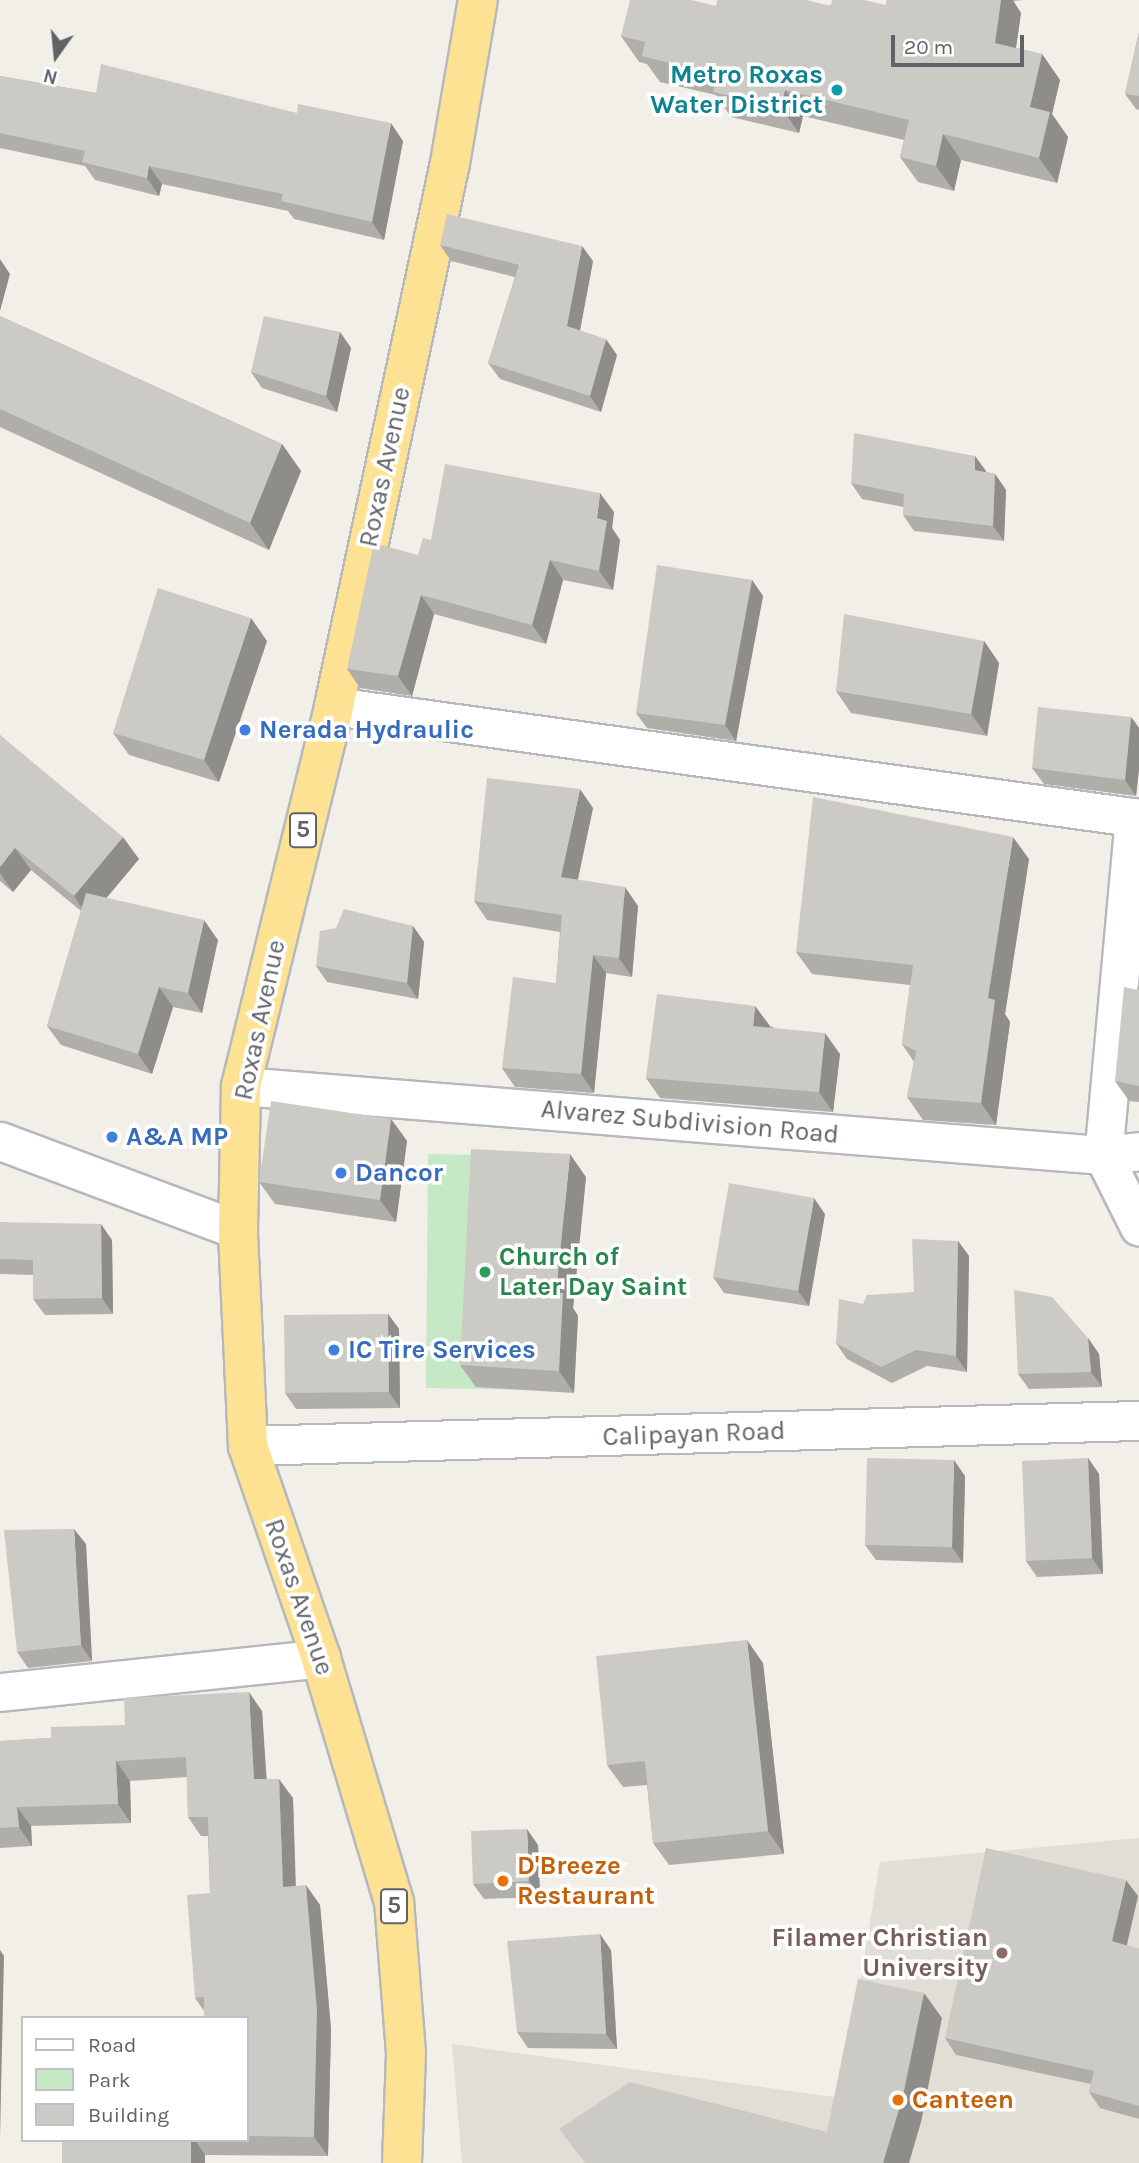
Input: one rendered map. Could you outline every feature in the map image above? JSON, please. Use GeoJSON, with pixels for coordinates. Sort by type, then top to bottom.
{"type":"FeatureCollection","features":[{"type":"Feature","properties":{"kind":"highway","name":"Roxas Avenue"},"geometry":{"type":"LineString","coordinates":[[402,2163],[406,2053],[394,1902],[321,1658],[248,1446],[238,1230],[240,1086],[334,706],[450,163],[478,0]]}},
{"type":"Feature","properties":{"kind":"main road","name":"Calipayan Road"},"geometry":{"type":"LineString","coordinates":[[248,1446],[1139,1421]]}},
{"type":"Feature","properties":{"kind":"street"},"geometry":{"type":"LineString","coordinates":[[334,706],[1137,817],[1102,1155],[1139,1227]]}},
{"type":"Feature","properties":{"kind":"street","name":"Alvarez Subdivision Road"},"geometry":{"type":"LineString","coordinates":[[240,1086],[1102,1155],[1139,1151]]}},
{"type":"Feature","properties":{"kind":"street"},"geometry":{"type":"LineString","coordinates":[[0,1141],[238,1230]]}},
{"type":"Feature","properties":{"kind":"street"},"geometry":{"type":"LineString","coordinates":[[0,1692],[321,1658]]}},
{"type":"Feature","properties":{"kind":"shaded area","name":"Filamer Christian University"},"geometry":{"type":"Polygon","coordinates":[[[1139,1838],[1139,2163],[462,2163],[452,2044],[841,2098],[880,1862],[1139,1838]]]}},
{"type":"Feature","properties":{"kind":"green space","name":"Church of Later Day Saint"},"geometry":{"type":"Polygon","coordinates":[[[428,1154],[544,1156],[541,1390],[426,1388],[428,1154]]]}},
{"type":"Feature","properties":{"kind":"building"},"geometry":{"type":"Polygon","coordinates":[[[630,0],[691,0],[716,6],[717,0],[806,0],[831,6],[832,0],[864,0],[886,5],[887,0],[1001,0],[995,43],[1042,54],[1030,107],[1050,112],[1039,158],[943,134],[936,166],[900,157],[909,120],[785,90],[781,107],[713,92],[718,75],[642,56],[645,42],[621,36],[630,0]]]}},
{"type":"Feature","properties":{"kind":"building"},"geometry":{"type":"Polygon","coordinates":[[[1139,32],[1139,96],[1125,94],[1139,32]]]}},
{"type":"Feature","properties":{"kind":"building"},"geometry":{"type":"Polygon","coordinates":[[[101,64],[297,113],[298,104],[391,123],[372,222],[281,201],[283,194],[149,166],[147,178],[82,162],[85,151],[0,133],[0,76],[96,93],[101,64]]]}},
{"type":"Feature","properties":{"kind":"building"},"geometry":{"type":"Polygon","coordinates":[[[447,214],[582,246],[567,326],[606,339],[590,396],[488,363],[519,265],[440,245],[447,214]]]}},
{"type":"Feature","properties":{"kind":"building"},"geometry":{"type":"Polygon","coordinates":[[[0,316],[282,444],[250,523],[0,409],[0,316]]]}},
{"type":"Feature","properties":{"kind":"building"},"geometry":{"type":"Polygon","coordinates":[[[264,316],[340,332],[326,396],[251,372],[264,316]]]}},
{"type":"Feature","properties":{"kind":"building"},"geometry":{"type":"Polygon","coordinates":[[[854,433],[975,456],[975,470],[995,474],[993,526],[903,515],[904,494],[851,483],[854,433]]]}},
{"type":"Feature","properties":{"kind":"building"},"geometry":{"type":"Polygon","coordinates":[[[445,464],[600,493],[597,518],[607,521],[599,571],[550,560],[532,625],[421,595],[398,676],[347,669],[374,543],[418,555],[423,538],[431,540],[445,464]]]}},
{"type":"Feature","properties":{"kind":"building"},"geometry":{"type":"Polygon","coordinates":[[[657,565],[752,580],[725,725],[636,713],[657,565]]]}},
{"type":"Feature","properties":{"kind":"building"},"geometry":{"type":"Polygon","coordinates":[[[158,588],[251,618],[204,760],[113,733],[158,588]]]}},
{"type":"Feature","properties":{"kind":"building"},"geometry":{"type":"Polygon","coordinates":[[[844,614],[984,641],[971,714],[836,691],[844,614]]]}},
{"type":"Feature","properties":{"kind":"building"},"geometry":{"type":"Polygon","coordinates":[[[1038,707],[1131,717],[1125,780],[1032,768],[1038,707]]]}},
{"type":"Feature","properties":{"kind":"building"},"geometry":{"type":"Polygon","coordinates":[[[0,735],[123,837],[74,896],[15,848],[0,867],[0,735]]]}},
{"type":"Feature","properties":{"kind":"building"},"geometry":{"type":"Polygon","coordinates":[[[487,778],[580,789],[561,877],[625,887],[619,958],[593,955],[581,1074],[502,1068],[513,977],[556,983],[562,915],[474,901],[487,778]]]}},
{"type":"Feature","properties":{"kind":"building"},"geometry":{"type":"Polygon","coordinates":[[[813,797],[1013,837],[988,998],[995,1000],[981,1103],[907,1097],[916,1051],[902,1044],[913,965],[796,952],[813,797]]]}},
{"type":"Feature","properties":{"kind":"building"},"geometry":{"type":"Polygon","coordinates":[[[86,893],[204,920],[188,993],[159,987],[138,1054],[47,1026],[86,893]]]}},
{"type":"Feature","properties":{"kind":"building"},"geometry":{"type":"Polygon","coordinates":[[[344,909],[413,926],[407,983],[316,966],[320,931],[336,928],[344,909]]]}},
{"type":"Feature","properties":{"kind":"building"},"geometry":{"type":"Polygon","coordinates":[[[1139,981],[1139,1086],[1115,1081],[1124,987],[1138,990],[1139,981]]]}},
{"type":"Feature","properties":{"kind":"building"},"geometry":{"type":"Polygon","coordinates":[[[657,994],[755,1006],[753,1026],[825,1033],[819,1092],[646,1078],[657,994]]]}},
{"type":"Feature","properties":{"kind":"building","name":"Dancor"},"geometry":{"type":"Polygon","coordinates":[[[271,1101],[391,1119],[380,1200],[259,1182],[271,1101]]]}},
{"type":"Feature","properties":{"kind":"building","name":"Church of Later Day Saint"},"geometry":{"type":"Polygon","coordinates":[[[471,1149],[570,1154],[556,1293],[563,1293],[559,1371],[460,1365],[471,1149]]]}},
{"type":"Feature","properties":{"kind":"building"},"geometry":{"type":"Polygon","coordinates":[[[729,1183],[814,1198],[798,1291],[713,1277],[729,1183]]]}},
{"type":"Feature","properties":{"kind":"building"},"geometry":{"type":"Polygon","coordinates":[[[0,1222],[101,1224],[102,1298],[33,1299],[33,1260],[0,1259],[0,1222]]]}},
{"type":"Feature","properties":{"kind":"building"},"geometry":{"type":"Polygon","coordinates":[[[912,1239],[958,1241],[956,1356],[916,1350],[881,1367],[836,1343],[839,1299],[863,1304],[867,1295],[914,1292],[912,1239]]]}},
{"type":"Feature","properties":{"kind":"building"},"geometry":{"type":"Polygon","coordinates":[[[1014,1290],[1052,1297],[1088,1338],[1091,1372],[1018,1374],[1014,1290]]]}},
{"type":"Feature","properties":{"kind":"building"},"geometry":{"type":"Polygon","coordinates":[[[388,1314],[389,1392],[285,1393],[284,1315],[388,1314]]]}},
{"type":"Feature","properties":{"kind":"building"},"geometry":{"type":"Polygon","coordinates":[[[867,1458],[954,1460],[952,1547],[865,1545],[867,1458]]]}},
{"type":"Feature","properties":{"kind":"building"},"geometry":{"type":"Polygon","coordinates":[[[1088,1458],[1092,1558],[1026,1561],[1022,1461],[1088,1458]]]}},
{"type":"Feature","properties":{"kind":"building"},"geometry":{"type":"Polygon","coordinates":[[[74,1529],[81,1645],[17,1652],[4,1530],[74,1529]]]}},
{"type":"Feature","properties":{"kind":"building"},"geometry":{"type":"Polygon","coordinates":[[[747,1640],[768,1831],[653,1843],[645,1761],[607,1765],[596,1656],[747,1640]]]}},
{"type":"Feature","properties":{"kind":"building"},"geometry":{"type":"Polygon","coordinates":[[[249,1692],[254,1779],[279,1779],[283,1887],[306,1885],[317,2010],[314,2137],[248,2136],[248,2016],[204,2016],[204,1997],[195,1998],[187,1895],[210,1893],[208,1817],[188,1817],[186,1757],[116,1761],[118,1804],[17,1807],[19,1827],[0,1828],[0,1741],[51,1738],[51,1727],[125,1725],[124,1698],[249,1692]]]}},
{"type":"Feature","properties":{"kind":"building"},"geometry":{"type":"Polygon","coordinates":[[[527,1829],[529,1881],[473,1884],[471,1831],[527,1829]]]}},
{"type":"Feature","properties":{"kind":"building"},"geometry":{"type":"Polygon","coordinates":[[[986,1848],[1126,1880],[1112,1941],[1139,1949],[1139,2106],[1089,2092],[1094,2071],[945,2038],[986,1848]]]}},
{"type":"Feature","properties":{"kind":"building"},"geometry":{"type":"Polygon","coordinates":[[[600,1934],[606,2034],[517,2032],[507,1941],[600,1934]]]}},
{"type":"Feature","properties":{"kind":"building"},"geometry":{"type":"Polygon","coordinates":[[[858,1979],[924,1993],[903,2096],[883,2163],[585,2163],[559,2129],[630,2082],[827,2132],[858,1979]]]}},
{"type":"Feature","properties":{"kind":"building"},"geometry":{"type":"Polygon","coordinates":[[[62,2142],[191,2142],[191,2163],[62,2163],[62,2142]]]}},
{"type":"Feature","properties":{"kind":"place","name":"Metro Roxas Water District"},"geometry":{"type":"Point","coordinates":[837,90]}},
{"type":"Feature","properties":{"kind":"place","name":"Nerada Hydraulic"},"geometry":{"type":"Point","coordinates":[245,730]}},
{"type":"Feature","properties":{"kind":"place","name":"A&A MP"},"geometry":{"type":"Point","coordinates":[112,1137]}},
{"type":"Feature","properties":{"kind":"place","name":"Dancor"},"geometry":{"type":"Point","coordinates":[341,1173]}},
{"type":"Feature","properties":{"kind":"place","name":"Church of Later Day Saint"},"geometry":{"type":"Point","coordinates":[485,1272]}},
{"type":"Feature","properties":{"kind":"place","name":"IC Tire Services"},"geometry":{"type":"Point","coordinates":[334,1350]}},
{"type":"Feature","properties":{"kind":"place","name":"D'Breeze Restaurant"},"geometry":{"type":"Point","coordinates":[503,1881]}},
{"type":"Feature","properties":{"kind":"place","name":"Filamer Christian University"},"geometry":{"type":"Point","coordinates":[1002,1953]}},
{"type":"Feature","properties":{"kind":"place","name":"Canteen"},"geometry":{"type":"Point","coordinates":[898,2100]}}]}
